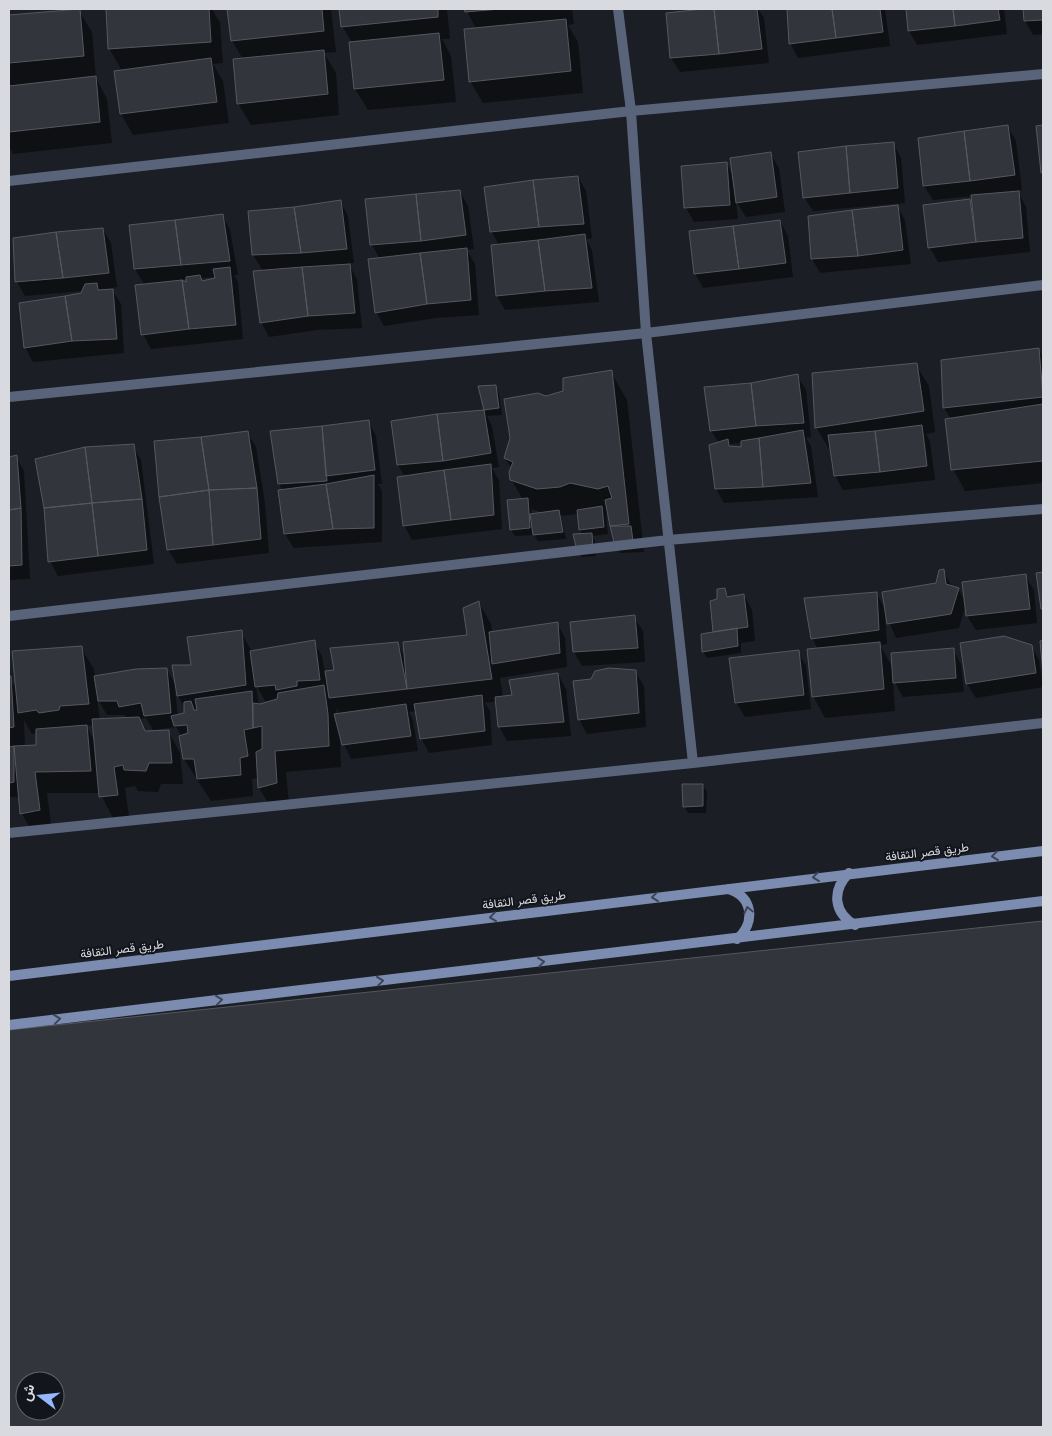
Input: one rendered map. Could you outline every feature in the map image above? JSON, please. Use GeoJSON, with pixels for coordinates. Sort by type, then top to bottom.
{"type":"FeatureCollection","features":[{"type":"Feature","properties":{"kind":"street","name":"طريق قصر الثقافة"},"geometry":{"type":"LineString","coordinates":[[9,976],[1043,851]]}},
{"type":"Feature","properties":{"kind":"street"},"geometry":{"type":"LineString","coordinates":[[849,873],[842,879],[836,896],[841,914],[856,925]]}},
{"type":"Feature","properties":{"kind":"street"},"geometry":{"type":"LineString","coordinates":[[726,888],[741,895],[750,909],[748,926],[738,939]]}},
{"type":"Feature","properties":{"kind":"street"},"geometry":{"type":"LineString","coordinates":[[9,1025],[856,925],[1043,901]]}},
{"type":"Feature","properties":{"kind":"lane"},"geometry":{"type":"LineString","coordinates":[[618,9],[631,111],[646,333],[693,763]]}},
{"type":"Feature","properties":{"kind":"lane"},"geometry":{"type":"LineString","coordinates":[[9,180],[631,111],[1043,74]]}},
{"type":"Feature","properties":{"kind":"lane"},"geometry":{"type":"LineString","coordinates":[[9,397],[646,333],[1043,285]]}},
{"type":"Feature","properties":{"kind":"lane"},"geometry":{"type":"LineString","coordinates":[[9,616],[668,540],[1043,509]]}},
{"type":"Feature","properties":{"kind":"lane"},"geometry":{"type":"LineString","coordinates":[[9,832],[693,763],[1043,722]]}},
{"type":"Feature","properties":{"kind":"building"},"geometry":{"type":"Polygon","coordinates":[[[80,9],[84,56],[9,63],[9,15],[80,9]]]}},
{"type":"Feature","properties":{"kind":"building"},"geometry":{"type":"Polygon","coordinates":[[[106,9],[209,9],[211,42],[108,49],[106,9]]]}},
{"type":"Feature","properties":{"kind":"building"},"geometry":{"type":"Polygon","coordinates":[[[227,9],[322,9],[324,31],[231,41],[227,9]]]}},
{"type":"Feature","properties":{"kind":"building"},"geometry":{"type":"Polygon","coordinates":[[[339,9],[438,9],[438,17],[341,27],[339,9]]]}},
{"type":"Feature","properties":{"kind":"building"},"geometry":{"type":"Polygon","coordinates":[[[464,9],[501,9],[465,12],[464,9]]]}},
{"type":"Feature","properties":{"kind":"building"},"geometry":{"type":"Polygon","coordinates":[[[714,9],[719,54],[670,58],[666,13],[714,9]]]}},
{"type":"Feature","properties":{"kind":"building"},"geometry":{"type":"Polygon","coordinates":[[[714,9],[757,9],[762,49],[719,54],[714,9]]]}},
{"type":"Feature","properties":{"kind":"building"},"geometry":{"type":"Polygon","coordinates":[[[787,9],[832,9],[836,38],[789,44],[787,9]]]}},
{"type":"Feature","properties":{"kind":"building"},"geometry":{"type":"Polygon","coordinates":[[[832,9],[880,9],[883,32],[836,38],[832,9]]]}},
{"type":"Feature","properties":{"kind":"building"},"geometry":{"type":"Polygon","coordinates":[[[906,9],[953,9],[955,26],[908,31],[906,9]]]}},
{"type":"Feature","properties":{"kind":"building"},"geometry":{"type":"Polygon","coordinates":[[[953,9],[998,9],[1000,20],[955,26],[953,9]]]}},
{"type":"Feature","properties":{"kind":"building"},"geometry":{"type":"Polygon","coordinates":[[[1023,9],[1043,9],[1043,20],[1024,21],[1023,9]]]}},
{"type":"Feature","properties":{"kind":"building"},"geometry":{"type":"Polygon","coordinates":[[[566,19],[571,71],[469,82],[464,29],[566,19]]]}},
{"type":"Feature","properties":{"kind":"building"},"geometry":{"type":"Polygon","coordinates":[[[439,33],[444,80],[354,89],[349,42],[439,33]]]}},
{"type":"Feature","properties":{"kind":"building"},"geometry":{"type":"Polygon","coordinates":[[[324,50],[328,94],[237,104],[233,59],[324,50]]]}},
{"type":"Feature","properties":{"kind":"building"},"geometry":{"type":"Polygon","coordinates":[[[211,58],[217,102],[120,114],[114,71],[211,58]]]}},
{"type":"Feature","properties":{"kind":"building"},"geometry":{"type":"Polygon","coordinates":[[[96,76],[100,122],[9,132],[9,86],[96,76]]]}},
{"type":"Feature","properties":{"kind":"building"},"geometry":{"type":"Polygon","coordinates":[[[1008,125],[1015,175],[970,181],[964,131],[1008,125]]]}},
{"type":"Feature","properties":{"kind":"building"},"geometry":{"type":"Polygon","coordinates":[[[1043,125],[1043,172],[1041,173],[1036,126],[1043,125]]]}},
{"type":"Feature","properties":{"kind":"building"},"geometry":{"type":"Polygon","coordinates":[[[964,131],[970,181],[923,186],[918,138],[964,131]]]}},
{"type":"Feature","properties":{"kind":"building"},"geometry":{"type":"Polygon","coordinates":[[[894,142],[898,188],[850,193],[846,146],[894,142]]]}},
{"type":"Feature","properties":{"kind":"building"},"geometry":{"type":"Polygon","coordinates":[[[846,146],[850,193],[803,198],[798,152],[846,146]]]}},
{"type":"Feature","properties":{"kind":"building"},"geometry":{"type":"Polygon","coordinates":[[[771,152],[777,197],[736,203],[730,158],[771,152]]]}},
{"type":"Feature","properties":{"kind":"building"},"geometry":{"type":"Polygon","coordinates":[[[727,162],[730,205],[684,208],[681,166],[727,162]]]}},
{"type":"Feature","properties":{"kind":"building"},"geometry":{"type":"Polygon","coordinates":[[[578,176],[584,224],[539,227],[533,180],[578,176]]]}},
{"type":"Feature","properties":{"kind":"building"},"geometry":{"type":"Polygon","coordinates":[[[533,180],[539,227],[490,232],[484,187],[533,180]]]}},
{"type":"Feature","properties":{"kind":"building"},"geometry":{"type":"Polygon","coordinates":[[[460,190],[466,235],[421,241],[416,194],[460,190]]]}},
{"type":"Feature","properties":{"kind":"building"},"geometry":{"type":"Polygon","coordinates":[[[1019,191],[1023,238],[976,242],[971,195],[1019,191]]]}},
{"type":"Feature","properties":{"kind":"building"},"geometry":{"type":"Polygon","coordinates":[[[416,194],[421,241],[370,245],[365,199],[416,194]]]}},
{"type":"Feature","properties":{"kind":"building"},"geometry":{"type":"Polygon","coordinates":[[[970,199],[976,242],[928,248],[923,205],[970,199]]]}},
{"type":"Feature","properties":{"kind":"building"},"geometry":{"type":"Polygon","coordinates":[[[341,200],[347,249],[301,253],[294,207],[341,200]]]}},
{"type":"Feature","properties":{"kind":"building"},"geometry":{"type":"Polygon","coordinates":[[[898,205],[903,250],[858,256],[852,210],[898,205]]]}},
{"type":"Feature","properties":{"kind":"building"},"geometry":{"type":"Polygon","coordinates":[[[294,207],[301,253],[252,255],[248,211],[294,207]]]}},
{"type":"Feature","properties":{"kind":"building"},"geometry":{"type":"Polygon","coordinates":[[[852,210],[858,256],[811,259],[808,216],[852,210]]]}},
{"type":"Feature","properties":{"kind":"building"},"geometry":{"type":"Polygon","coordinates":[[[223,214],[230,261],[181,265],[175,220],[223,214]]]}},
{"type":"Feature","properties":{"kind":"building"},"geometry":{"type":"Polygon","coordinates":[[[175,220],[181,265],[134,269],[129,225],[175,220]]]}},
{"type":"Feature","properties":{"kind":"building"},"geometry":{"type":"Polygon","coordinates":[[[780,220],[786,263],[739,269],[733,226],[780,220]]]}},
{"type":"Feature","properties":{"kind":"building"},"geometry":{"type":"Polygon","coordinates":[[[733,226],[739,269],[694,274],[689,231],[733,226]]]}},
{"type":"Feature","properties":{"kind":"building"},"geometry":{"type":"Polygon","coordinates":[[[103,228],[109,273],[63,278],[56,232],[103,228]]]}},
{"type":"Feature","properties":{"kind":"building"},"geometry":{"type":"Polygon","coordinates":[[[56,232],[63,278],[15,282],[13,238],[56,232]]]}},
{"type":"Feature","properties":{"kind":"building"},"geometry":{"type":"Polygon","coordinates":[[[585,234],[592,288],[545,291],[538,240],[585,234]]]}},
{"type":"Feature","properties":{"kind":"building"},"geometry":{"type":"Polygon","coordinates":[[[538,240],[545,291],[496,296],[491,245],[538,240]]]}},
{"type":"Feature","properties":{"kind":"building"},"geometry":{"type":"Polygon","coordinates":[[[467,248],[471,300],[427,304],[420,253],[467,248]]]}},
{"type":"Feature","properties":{"kind":"building"},"geometry":{"type":"Polygon","coordinates":[[[420,253],[427,304],[375,313],[368,259],[420,253]]]}},
{"type":"Feature","properties":{"kind":"building"},"geometry":{"type":"Polygon","coordinates":[[[350,264],[355,313],[308,316],[302,267],[350,264]]]}},
{"type":"Feature","properties":{"kind":"building"},"geometry":{"type":"Polygon","coordinates":[[[230,267],[236,325],[189,329],[182,280],[186,282],[186,277],[200,275],[202,281],[215,278],[213,269],[230,267]]]}},
{"type":"Feature","properties":{"kind":"building"},"geometry":{"type":"Polygon","coordinates":[[[302,267],[308,316],[260,323],[253,271],[302,267]]]}},
{"type":"Feature","properties":{"kind":"building"},"geometry":{"type":"Polygon","coordinates":[[[182,280],[189,329],[141,335],[135,285],[182,280]]]}},
{"type":"Feature","properties":{"kind":"building"},"geometry":{"type":"Polygon","coordinates":[[[97,283],[98,290],[113,289],[117,339],[72,341],[65,296],[81,293],[85,284],[97,283]]]}},
{"type":"Feature","properties":{"kind":"building"},"geometry":{"type":"Polygon","coordinates":[[[65,296],[72,341],[24,348],[19,303],[65,296]]]}},
{"type":"Feature","properties":{"kind":"building"},"geometry":{"type":"Polygon","coordinates":[[[1039,348],[1043,397],[943,408],[941,360],[1039,348]]]}},
{"type":"Feature","properties":{"kind":"building"},"geometry":{"type":"Polygon","coordinates":[[[917,363],[924,411],[815,428],[812,373],[917,363]]]}},
{"type":"Feature","properties":{"kind":"building"},"geometry":{"type":"Polygon","coordinates":[[[612,370],[629,524],[610,526],[605,500],[612,498],[608,486],[598,489],[570,483],[560,487],[537,489],[510,480],[509,472],[513,462],[504,458],[510,438],[504,399],[538,393],[546,396],[563,391],[563,378],[612,370]]]}},
{"type":"Feature","properties":{"kind":"building"},"geometry":{"type":"Polygon","coordinates":[[[798,374],[804,423],[756,426],[751,383],[798,374]]]}},
{"type":"Feature","properties":{"kind":"building"},"geometry":{"type":"Polygon","coordinates":[[[751,383],[756,426],[710,431],[704,387],[751,383]]]}},
{"type":"Feature","properties":{"kind":"building"},"geometry":{"type":"Polygon","coordinates":[[[496,385],[499,408],[484,410],[478,386],[496,385]]]}},
{"type":"Feature","properties":{"kind":"building"},"geometry":{"type":"Polygon","coordinates":[[[1043,404],[1043,461],[951,470],[945,419],[1043,404]]]}},
{"type":"Feature","properties":{"kind":"building"},"geometry":{"type":"Polygon","coordinates":[[[484,410],[491,453],[443,461],[437,414],[484,410]]]}},
{"type":"Feature","properties":{"kind":"building"},"geometry":{"type":"Polygon","coordinates":[[[437,414],[443,461],[397,465],[391,421],[437,414]]]}},
{"type":"Feature","properties":{"kind":"building"},"geometry":{"type":"Polygon","coordinates":[[[369,420],[375,470],[326,476],[322,426],[369,420]]]}},
{"type":"Feature","properties":{"kind":"building"},"geometry":{"type":"Polygon","coordinates":[[[922,425],[927,466],[880,472],[875,431],[922,425]]]}},
{"type":"Feature","properties":{"kind":"building"},"geometry":{"type":"Polygon","coordinates":[[[322,426],[327,481],[278,484],[270,431],[322,426]]]}},
{"type":"Feature","properties":{"kind":"building"},"geometry":{"type":"Polygon","coordinates":[[[803,430],[811,483],[763,487],[759,438],[803,430]]]}},
{"type":"Feature","properties":{"kind":"building"},"geometry":{"type":"Polygon","coordinates":[[[248,431],[257,488],[209,490],[201,437],[248,431]]]}},
{"type":"Feature","properties":{"kind":"building"},"geometry":{"type":"Polygon","coordinates":[[[875,431],[880,472],[834,476],[828,435],[875,431]]]}},
{"type":"Feature","properties":{"kind":"building"},"geometry":{"type":"Polygon","coordinates":[[[201,437],[209,490],[159,497],[154,441],[201,437]]]}},
{"type":"Feature","properties":{"kind":"building"},"geometry":{"type":"Polygon","coordinates":[[[759,438],[763,487],[715,489],[709,445],[728,439],[729,446],[741,447],[741,441],[759,438]]]}},
{"type":"Feature","properties":{"kind":"building"},"geometry":{"type":"Polygon","coordinates":[[[134,444],[142,499],[92,503],[85,447],[134,444]]]}},
{"type":"Feature","properties":{"kind":"building"},"geometry":{"type":"Polygon","coordinates":[[[85,447],[92,503],[44,508],[35,459],[85,447]]]}},
{"type":"Feature","properties":{"kind":"building"},"geometry":{"type":"Polygon","coordinates":[[[17,455],[21,508],[9,510],[9,457],[17,455]]]}},
{"type":"Feature","properties":{"kind":"building"},"geometry":{"type":"Polygon","coordinates":[[[491,464],[494,515],[451,520],[444,470],[491,464]]]}},
{"type":"Feature","properties":{"kind":"building"},"geometry":{"type":"Polygon","coordinates":[[[444,470],[451,520],[403,526],[397,477],[444,470]]]}},
{"type":"Feature","properties":{"kind":"building"},"geometry":{"type":"Polygon","coordinates":[[[374,475],[374,528],[333,529],[326,484],[374,475]]]}},
{"type":"Feature","properties":{"kind":"building"},"geometry":{"type":"Polygon","coordinates":[[[326,484],[333,529],[284,534],[278,490],[326,484]]]}},
{"type":"Feature","properties":{"kind":"building"},"geometry":{"type":"Polygon","coordinates":[[[257,488],[261,539],[213,545],[209,490],[257,488]]]}},
{"type":"Feature","properties":{"kind":"building"},"geometry":{"type":"Polygon","coordinates":[[[209,490],[213,545],[167,550],[159,497],[209,490]]]}},
{"type":"Feature","properties":{"kind":"building"},"geometry":{"type":"Polygon","coordinates":[[[528,498],[530,528],[510,530],[507,500],[528,498]]]}},
{"type":"Feature","properties":{"kind":"building"},"geometry":{"type":"Polygon","coordinates":[[[142,499],[147,550],[98,556],[92,503],[142,499]]]}},
{"type":"Feature","properties":{"kind":"building"},"geometry":{"type":"Polygon","coordinates":[[[92,503],[98,556],[48,562],[44,508],[92,503]]]}},
{"type":"Feature","properties":{"kind":"building"},"geometry":{"type":"Polygon","coordinates":[[[602,506],[604,527],[579,530],[577,510],[602,506]]]}},
{"type":"Feature","properties":{"kind":"building"},"geometry":{"type":"Polygon","coordinates":[[[21,508],[22,565],[9,566],[9,510],[21,508]]]}},
{"type":"Feature","properties":{"kind":"building"},"geometry":{"type":"Polygon","coordinates":[[[559,510],[563,532],[533,535],[530,514],[559,510]]]}},
{"type":"Feature","properties":{"kind":"building"},"geometry":{"type":"Polygon","coordinates":[[[610,526],[631,526],[633,541],[615,546],[610,526]]]}},
{"type":"Feature","properties":{"kind":"building"},"geometry":{"type":"Polygon","coordinates":[[[592,533],[593,549],[577,551],[573,534],[592,533]]]}},
{"type":"Feature","properties":{"kind":"building"},"geometry":{"type":"Polygon","coordinates":[[[944,569],[946,584],[959,588],[951,614],[887,624],[882,592],[936,583],[939,570],[944,569]]]}},
{"type":"Feature","properties":{"kind":"building"},"geometry":{"type":"Polygon","coordinates":[[[1043,572],[1043,609],[1041,609],[1036,573],[1043,572]]]}},
{"type":"Feature","properties":{"kind":"building"},"geometry":{"type":"Polygon","coordinates":[[[1026,574],[1030,609],[966,616],[962,582],[1026,574]]]}},
{"type":"Feature","properties":{"kind":"building"},"geometry":{"type":"Polygon","coordinates":[[[725,588],[727,597],[744,594],[748,627],[713,632],[710,601],[717,599],[717,589],[725,588]]]}},
{"type":"Feature","properties":{"kind":"building"},"geometry":{"type":"Polygon","coordinates":[[[877,592],[879,630],[811,639],[804,598],[877,592]]]}},
{"type":"Feature","properties":{"kind":"building"},"geometry":{"type":"Polygon","coordinates":[[[479,601],[492,679],[407,689],[403,642],[467,635],[463,608],[479,601]]]}},
{"type":"Feature","properties":{"kind":"building"},"geometry":{"type":"Polygon","coordinates":[[[635,615],[638,648],[573,652],[570,622],[635,615]]]}},
{"type":"Feature","properties":{"kind":"building"},"geometry":{"type":"Polygon","coordinates":[[[558,622],[560,653],[492,664],[489,632],[558,622]]]}},
{"type":"Feature","properties":{"kind":"building"},"geometry":{"type":"Polygon","coordinates":[[[737,628],[738,646],[702,652],[701,634],[737,628]]]}},
{"type":"Feature","properties":{"kind":"building"},"geometry":{"type":"Polygon","coordinates":[[[242,630],[246,685],[177,696],[172,665],[191,665],[187,637],[242,630]]]}},
{"type":"Feature","properties":{"kind":"building"},"geometry":{"type":"Polygon","coordinates":[[[1004,636],[1032,645],[1036,673],[966,684],[960,643],[1004,636]]]}},
{"type":"Feature","properties":{"kind":"building"},"geometry":{"type":"Polygon","coordinates":[[[315,640],[320,680],[297,681],[297,686],[276,690],[275,685],[255,687],[250,651],[315,640]]]}},
{"type":"Feature","properties":{"kind":"building"},"geometry":{"type":"Polygon","coordinates":[[[1043,640],[1043,674],[1040,641],[1043,640]]]}},
{"type":"Feature","properties":{"kind":"building"},"geometry":{"type":"Polygon","coordinates":[[[398,642],[407,689],[329,698],[325,671],[334,670],[330,648],[398,642]]]}},
{"type":"Feature","properties":{"kind":"building"},"geometry":{"type":"Polygon","coordinates":[[[880,642],[884,689],[812,697],[807,649],[880,642]]]}},
{"type":"Feature","properties":{"kind":"building"},"geometry":{"type":"Polygon","coordinates":[[[82,646],[89,704],[60,706],[59,710],[39,713],[36,710],[18,713],[12,651],[82,646]]]}},
{"type":"Feature","properties":{"kind":"building"},"geometry":{"type":"Polygon","coordinates":[[[954,648],[956,678],[893,683],[891,653],[954,648]]]}},
{"type":"Feature","properties":{"kind":"building"},"geometry":{"type":"Polygon","coordinates":[[[799,650],[804,695],[735,703],[729,658],[799,650]]]}},
{"type":"Feature","properties":{"kind":"building"},"geometry":{"type":"Polygon","coordinates":[[[167,668],[171,713],[144,716],[141,703],[119,707],[117,701],[98,701],[94,676],[136,669],[167,668]]]}},
{"type":"Feature","properties":{"kind":"building"},"geometry":{"type":"Polygon","coordinates":[[[609,668],[636,670],[639,713],[578,720],[573,681],[591,679],[595,671],[609,668]]]}},
{"type":"Feature","properties":{"kind":"building"},"geometry":{"type":"Polygon","coordinates":[[[558,673],[564,722],[498,727],[495,697],[512,695],[509,680],[558,673]]]}},
{"type":"Feature","properties":{"kind":"building"},"geometry":{"type":"Polygon","coordinates":[[[9,676],[11,676],[14,727],[9,728],[9,676]]]}},
{"type":"Feature","properties":{"kind":"building"},"geometry":{"type":"Polygon","coordinates":[[[324,685],[328,714],[329,746],[275,751],[277,783],[258,788],[256,752],[262,749],[262,726],[253,728],[253,703],[260,704],[277,699],[278,693],[324,685]]]}},
{"type":"Feature","properties":{"kind":"building"},"geometry":{"type":"Polygon","coordinates":[[[252,691],[253,728],[244,730],[248,756],[240,758],[241,775],[197,779],[194,759],[183,759],[179,736],[188,733],[187,725],[174,726],[171,716],[184,713],[184,702],[191,701],[194,710],[197,710],[195,699],[252,691]]]}},
{"type":"Feature","properties":{"kind":"building"},"geometry":{"type":"Polygon","coordinates":[[[482,695],[485,731],[420,739],[414,704],[482,695]]]}},
{"type":"Feature","properties":{"kind":"building"},"geometry":{"type":"Polygon","coordinates":[[[406,704],[411,736],[342,745],[334,714],[406,704]]]}},
{"type":"Feature","properties":{"kind":"building"},"geometry":{"type":"Polygon","coordinates":[[[139,717],[145,731],[169,730],[172,763],[149,763],[146,771],[124,770],[123,765],[114,767],[118,795],[99,797],[92,719],[139,717]]]}},
{"type":"Feature","properties":{"kind":"building"},"geometry":{"type":"Polygon","coordinates":[[[87,725],[91,771],[35,772],[40,810],[20,814],[14,746],[36,745],[36,729],[87,725]]]}},
{"type":"Feature","properties":{"kind":"building"},"geometry":{"type":"Polygon","coordinates":[[[14,746],[14,782],[9,783],[9,747],[14,746]]]}},
{"type":"Feature","properties":{"kind":"building"},"geometry":{"type":"Polygon","coordinates":[[[682,784],[703,784],[703,806],[683,807],[682,784]]]}},
{"type":"Feature","properties":{"kind":"building"},"geometry":{"type":"Polygon","coordinates":[[[1043,921],[1043,1427],[9,1427],[9,1030],[1043,921]]]}}]}
